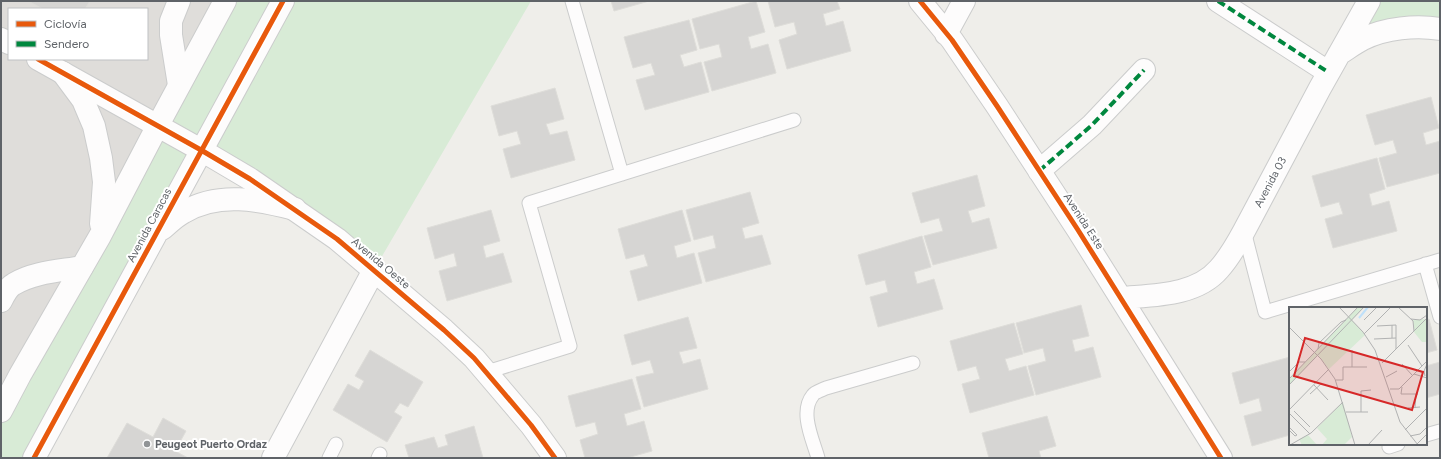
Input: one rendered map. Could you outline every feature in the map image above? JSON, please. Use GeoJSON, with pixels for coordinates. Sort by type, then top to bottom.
{"type":"FeatureCollection","features":[{"type":"Feature","properties":{"kind":"street"},"geometry":{"type":"LineString","coordinates":[[179,1],[171,21],[171,35],[179,85]]}},
{"type":"Feature","properties":{"kind":"street"},"geometry":{"type":"LineString","coordinates":[[1,411],[100,236],[225,1]]}},
{"type":"Feature","properties":{"kind":"street","name":"Avenida Caracas"},"geometry":{"type":"LineString","coordinates":[[34,458],[283,1]]}},
{"type":"Feature","properties":{"kind":"street","name":"Avenida Este"},"geometry":{"type":"LineString","coordinates":[[920,1],[976,73],[1121,298],[1221,458]]}},
{"type":"Feature","properties":{"kind":"street"},"geometry":{"type":"LineString","coordinates":[[946,34],[964,1]]}},
{"type":"Feature","properties":{"kind":"street"},"geometry":{"type":"LineString","coordinates":[[1218,1],[1333,64],[1364,38],[1384,32],[1421,28],[1440,29]]}},
{"type":"Feature","properties":{"kind":"street","name":"Avenida 03"},"geometry":{"type":"LineString","coordinates":[[1121,298],[1158,295],[1196,286],[1209,279],[1219,270],[1244,231],[1368,1]]}},
{"type":"Feature","properties":{"kind":"street","name":"Avenida Oeste"},"geometry":{"type":"LineString","coordinates":[[40,60],[158,125],[250,179],[337,239],[444,330],[474,358],[530,425],[555,458]]}},
{"type":"Feature","properties":{"kind":"street"},"geometry":{"type":"LineString","coordinates":[[1039,171],[1092,125],[1144,70]]}},
{"type":"Feature","properties":{"kind":"street"},"geometry":{"type":"LineString","coordinates":[[63,73],[83,100],[94,126],[102,158],[104,182],[100,236]]}},
{"type":"Feature","properties":{"kind":"street"},"geometry":{"type":"LineString","coordinates":[[156,233],[184,211],[218,200],[231,198],[260,200],[295,209]]}},
{"type":"Feature","properties":{"kind":"street"},"geometry":{"type":"LineString","coordinates":[[1,301],[4,294],[13,284],[33,276],[82,267]]}},
{"type":"Feature","properties":{"kind":"street"},"geometry":{"type":"LineString","coordinates":[[273,458],[374,270]]}},
{"type":"Feature","properties":{"kind":"lane"},"geometry":{"type":"LineString","coordinates":[[572,1],[622,174]]}},
{"type":"Feature","properties":{"kind":"lane"},"geometry":{"type":"LineString","coordinates":[[487,372],[570,346],[529,203],[794,120]]}},
{"type":"Feature","properties":{"kind":"lane"},"geometry":{"type":"LineString","coordinates":[[1244,231],[1265,312],[1440,260]]}},
{"type":"Feature","properties":{"kind":"lane"},"geometry":{"type":"LineString","coordinates":[[1426,264],[1440,317]]}},
{"type":"Feature","properties":{"kind":"lane"},"geometry":{"type":"LineString","coordinates":[[818,458],[807,420],[807,405],[813,394],[826,388],[913,363]]}},
{"type":"Feature","properties":{"kind":"lane"},"geometry":{"type":"LineString","coordinates":[[1427,436],[1440,431]]}},
{"type":"Feature","properties":{"kind":"lane"},"geometry":{"type":"LineString","coordinates":[[329,458],[336,444]]}},
{"type":"Feature","properties":{"kind":"shaded area"},"geometry":{"type":"Polygon","coordinates":[[[1,1],[225,1],[1,411],[1,1]]]}},
{"type":"Feature","properties":{"kind":"green space"},"geometry":{"type":"Polygon","coordinates":[[[225,1],[531,1],[374,270],[201,150],[34,458],[1,458],[1,411],[225,1]]]}},
{"type":"Feature","properties":{"kind":"green space"},"geometry":{"type":"Polygon","coordinates":[[[1369,1],[1440,1],[1440,29],[1364,38],[1369,1]]]}},
{"type":"Feature","properties":{"kind":"building"},"geometry":{"type":"Polygon","coordinates":[[[28,1],[90,1],[86,8],[41,8],[28,1]]]}},
{"type":"Feature","properties":{"kind":"building"},"geometry":{"type":"Polygon","coordinates":[[[611,1],[649,1],[614,11],[611,1]]]}},
{"type":"Feature","properties":{"kind":"building"},"geometry":{"type":"Polygon","coordinates":[[[756,1],[765,32],[748,37],[751,49],[768,44],[776,73],[712,91],[704,62],[722,57],[719,44],[700,49],[692,19],[756,1]]]}},
{"type":"Feature","properties":{"kind":"building"},"geometry":{"type":"Polygon","coordinates":[[[768,1],[837,1],[840,9],[823,14],[826,26],[843,21],[851,51],[787,69],[779,40],[797,34],[794,22],[775,27],[768,1]]]}},
{"type":"Feature","properties":{"kind":"building"},"geometry":{"type":"Polygon","coordinates":[[[689,20],[697,50],[680,55],[684,67],[701,62],[709,92],[645,110],[636,80],[655,75],[651,63],[633,68],[624,37],[689,20]]]}},
{"type":"Feature","properties":{"kind":"building"},"geometry":{"type":"Polygon","coordinates":[[[555,88],[564,119],[546,124],[550,135],[567,131],[575,160],[511,178],[503,149],[521,144],[517,131],[499,136],[491,106],[555,88]]]}},
{"type":"Feature","properties":{"kind":"building"},"geometry":{"type":"Polygon","coordinates":[[[1431,97],[1439,128],[1423,133],[1426,145],[1440,141],[1440,173],[1387,187],[1379,158],[1397,153],[1393,140],[1375,145],[1366,115],[1431,97]]]}},
{"type":"Feature","properties":{"kind":"building"},"geometry":{"type":"Polygon","coordinates":[[[1377,158],[1385,189],[1369,194],[1372,206],[1389,201],[1397,231],[1333,248],[1325,219],[1343,214],[1339,202],[1321,207],[1312,176],[1377,158]]]}},
{"type":"Feature","properties":{"kind":"building"},"geometry":{"type":"Polygon","coordinates":[[[977,175],[985,206],[968,211],[972,223],[989,218],[997,248],[933,265],[924,236],[943,231],[939,218],[921,223],[912,193],[977,175]]]}},
{"type":"Feature","properties":{"kind":"building"},"geometry":{"type":"Polygon","coordinates":[[[750,192],[759,223],[742,228],[745,239],[762,235],[771,264],[706,282],[698,253],[716,248],[713,235],[694,240],[686,210],[750,192]]]}},
{"type":"Feature","properties":{"kind":"building"},"geometry":{"type":"Polygon","coordinates":[[[491,210],[500,241],[483,246],[486,258],[503,253],[512,282],[447,301],[439,271],[457,266],[454,253],[435,259],[427,228],[491,210]]]}},
{"type":"Feature","properties":{"kind":"building"},"geometry":{"type":"Polygon","coordinates":[[[682,210],[691,241],[674,246],[677,258],[694,253],[702,283],[638,301],[630,271],[648,266],[644,254],[626,259],[618,229],[682,210]]]}},
{"type":"Feature","properties":{"kind":"building"},"geometry":{"type":"Polygon","coordinates":[[[922,236],[931,267],[914,272],[917,284],[934,279],[943,309],[878,327],[870,297],[888,292],[885,280],[866,285],[858,255],[922,236]]]}},
{"type":"Feature","properties":{"kind":"building"},"geometry":{"type":"Polygon","coordinates":[[[1081,305],[1089,336],[1072,340],[1075,352],[1093,347],[1101,377],[1036,395],[1028,366],[1046,361],[1043,348],[1024,353],[1016,323],[1081,305]]]}},
{"type":"Feature","properties":{"kind":"building"},"geometry":{"type":"Polygon","coordinates":[[[688,317],[697,348],[679,352],[683,364],[700,359],[708,389],[644,407],[636,377],[654,373],[650,360],[632,365],[624,335],[688,317]]]}},
{"type":"Feature","properties":{"kind":"building"},"geometry":{"type":"Polygon","coordinates":[[[1429,319],[1437,350],[1427,353],[1427,320],[1429,319]]]}},
{"type":"Feature","properties":{"kind":"building"},"geometry":{"type":"Polygon","coordinates":[[[1014,323],[1023,354],[1005,359],[1009,371],[1026,366],[1034,395],[970,413],[962,384],[980,379],[976,366],[958,371],[950,341],[1014,323]]]}},
{"type":"Feature","properties":{"kind":"building"},"geometry":{"type":"Polygon","coordinates":[[[370,350],[423,382],[408,407],[400,403],[394,412],[402,417],[387,442],[333,410],[348,384],[359,390],[364,381],[355,376],[370,350]]]}},
{"type":"Feature","properties":{"kind":"building"},"geometry":{"type":"Polygon","coordinates":[[[1289,357],[1289,435],[1252,446],[1244,416],[1262,411],[1259,398],[1240,404],[1232,373],[1289,357]]]}},
{"type":"Feature","properties":{"kind":"building"},"geometry":{"type":"Polygon","coordinates":[[[1440,362],[1440,394],[1427,398],[1427,366],[1440,362]]]}},
{"type":"Feature","properties":{"kind":"building"},"geometry":{"type":"Polygon","coordinates":[[[632,379],[641,409],[624,414],[627,426],[644,421],[652,451],[627,458],[585,458],[580,440],[598,434],[595,422],[576,427],[568,396],[632,379]]]}},
{"type":"Feature","properties":{"kind":"building"},"geometry":{"type":"Polygon","coordinates":[[[1047,416],[1056,446],[1039,451],[1041,458],[989,458],[982,433],[1047,416]]]}},
{"type":"Feature","properties":{"kind":"building","name":"Peugeot Puerto Ordaz"},"geometry":{"type":"Polygon","coordinates":[[[163,418],[186,431],[175,451],[188,458],[107,458],[127,423],[153,437],[163,418]]]}},
{"type":"Feature","properties":{"kind":"building"},"geometry":{"type":"Polygon","coordinates":[[[474,426],[483,458],[409,458],[405,445],[434,437],[438,448],[448,445],[445,435],[474,426]]]}},
{"type":"Feature","properties":{"kind":"marked path"},"geometry":{"type":"LineString","coordinates":[[1218,1],[1328,72]]}},
{"type":"Feature","properties":{"kind":"marked path"},"geometry":{"type":"LineString","coordinates":[[1039,171],[1092,125],[1144,70]]}},
{"type":"Feature","properties":{"kind":"cycle path"},"geometry":{"type":"LineString","coordinates":[[34,458],[283,1]]}},
{"type":"Feature","properties":{"kind":"cycle path"},"geometry":{"type":"LineString","coordinates":[[920,1],[952,40],[997,106],[1078,230],[1221,458]]}},
{"type":"Feature","properties":{"kind":"cycle path"},"geometry":{"type":"LineString","coordinates":[[40,60],[250,179],[337,239],[444,330],[474,358],[531,425],[555,458]]}},
{"type":"Feature","properties":{"kind":"place","name":"Peugeot Puerto Ordaz"},"geometry":{"type":"Point","coordinates":[147,444]}}]}
